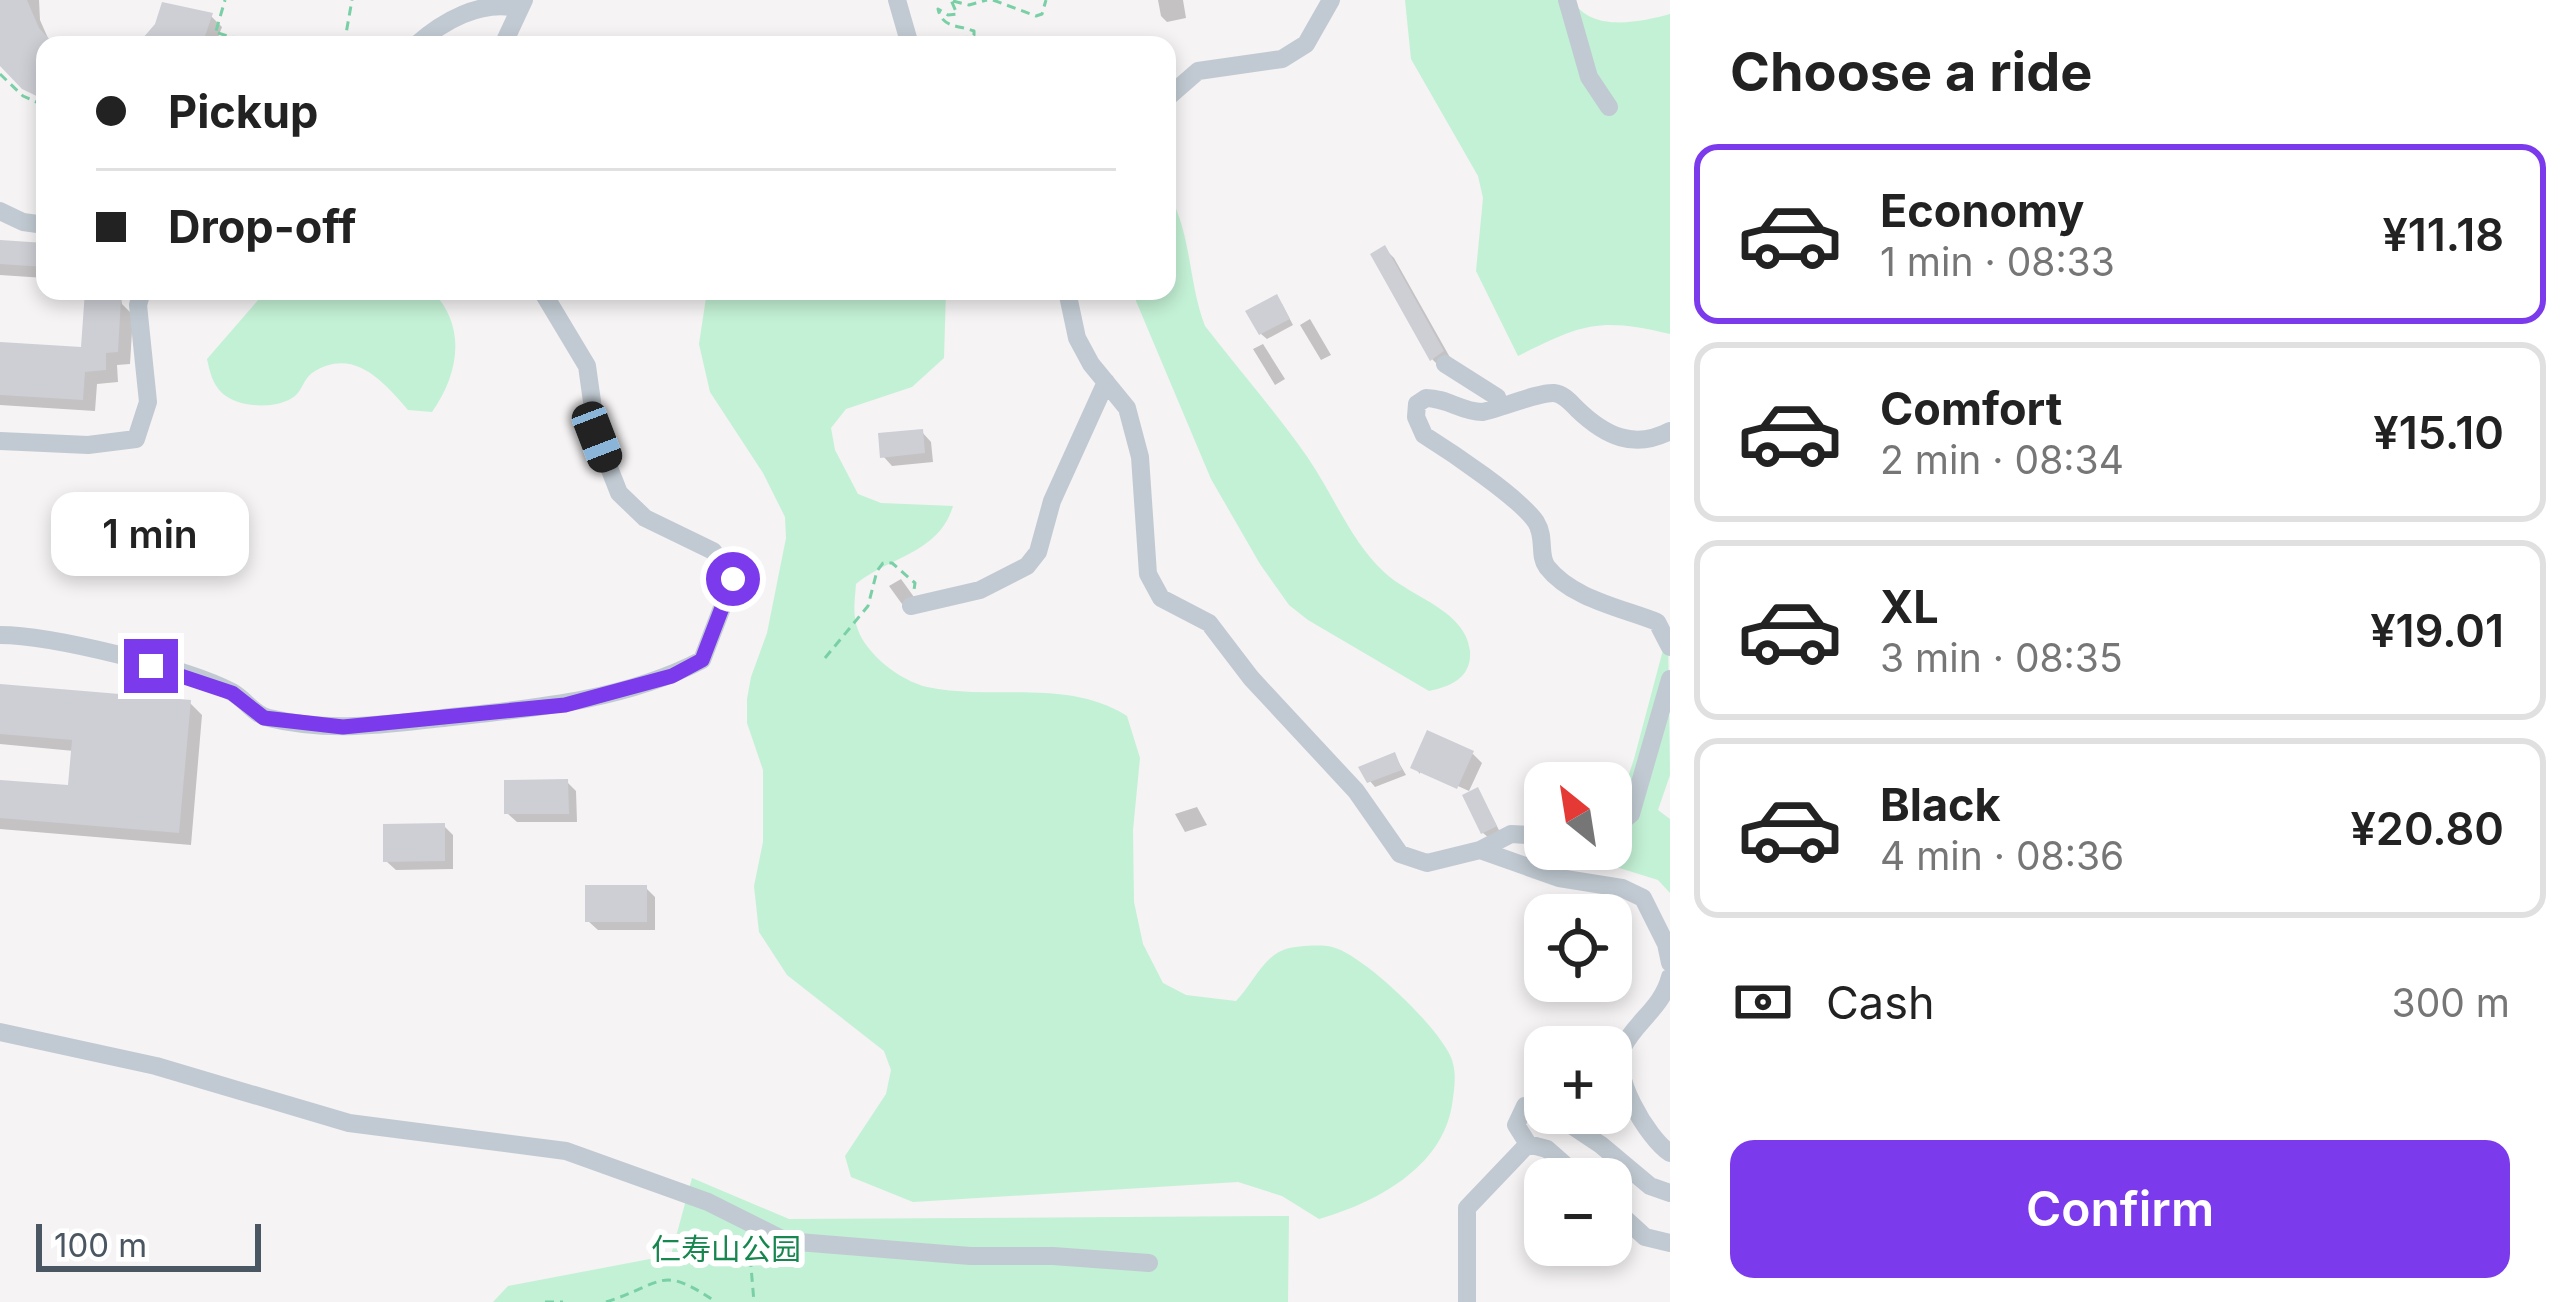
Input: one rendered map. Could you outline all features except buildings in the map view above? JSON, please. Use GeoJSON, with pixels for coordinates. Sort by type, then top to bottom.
{"type":"FeatureCollection","features":[{"type":"Feature","properties":{"kind":"street"},"geometry":{"type":"LineString","coordinates":[[897,0],[907,36]]}},
{"type":"Feature","properties":{"kind":"street"},"geometry":{"type":"LineString","coordinates":[[1176,90],[1198,71],[1282,59],[1306,44],[1331,0]]}},
{"type":"Feature","properties":{"kind":"street"},"geometry":{"type":"LineString","coordinates":[[1567,0],[1589,77],[1610,107]]}},
{"type":"Feature","properties":{"kind":"street"},"geometry":{"type":"LineString","coordinates":[[426,36],[467,4],[520,4],[507,36]]}},
{"type":"Feature","properties":{"kind":"street"},"geometry":{"type":"LineString","coordinates":[[0,211],[36,223]]}},
{"type":"Feature","properties":{"kind":"street"},"geometry":{"type":"LineString","coordinates":[[0,441],[88,445],[136,439],[148,402],[139,300]]}},
{"type":"Feature","properties":{"kind":"street"},"geometry":{"type":"LineString","coordinates":[[0,635],[33,635],[190,676],[232,693],[264,718],[343,727],[565,705],[672,676],[702,660],[733,579],[713,551],[645,518],[619,493],[597,437],[587,366],[547,300]]}},
{"type":"Feature","properties":{"kind":"street"},"geometry":{"type":"LineString","coordinates":[[1069,300],[1077,338],[1126,408],[1140,457],[1148,574],[1161,598],[1209,623],[1251,678],[1356,791],[1400,854],[1427,863],[1480,850],[1511,834],[1524,835]]}},
{"type":"Feature","properties":{"kind":"street"},"geometry":{"type":"LineString","coordinates":[[1445,364],[1497,398],[1500,406]]}},
{"type":"Feature","properties":{"kind":"street"},"geometry":{"type":"LineString","coordinates":[[911,606],[980,590],[1027,566],[1038,552],[1052,501],[1106,382]]}},
{"type":"Feature","properties":{"kind":"street"},"geometry":{"type":"LineString","coordinates":[[1670,431],[1629,442],[1609,434],[1568,399],[1552,392],[1508,407],[1473,412],[1446,399],[1426,398],[1417,404],[1416,417],[1424,435],[1534,519],[1545,541],[1542,555],[1547,567],[1603,603],[1657,622],[1670,647]]}},
{"type":"Feature","properties":{"kind":"street"},"geometry":{"type":"LineString","coordinates":[[1632,811],[1670,679]]}},
{"type":"Feature","properties":{"kind":"street"},"geometry":{"type":"LineString","coordinates":[[1480,850],[1559,878],[1622,888],[1642,898],[1669,951]]}},
{"type":"Feature","properties":{"kind":"street"},"geometry":{"type":"LineString","coordinates":[[1670,977],[1656,1008],[1622,1048],[1618,1069],[1646,1129],[1670,1153]]}},
{"type":"Feature","properties":{"kind":"street"},"geometry":{"type":"LineString","coordinates":[[0,1032],[156,1066],[349,1123],[566,1151],[708,1202],[786,1241],[970,1256],[1149,1263]]}},
{"type":"Feature","properties":{"kind":"street"},"geometry":{"type":"LineString","coordinates":[[1524,1108],[1516,1124],[1528,1144],[1547,1149],[1557,1158]]}},
{"type":"Feature","properties":{"kind":"street"},"geometry":{"type":"LineString","coordinates":[[1584,1134],[1650,1186],[1670,1193]]}},
{"type":"Feature","properties":{"kind":"street"},"geometry":{"type":"LineString","coordinates":[[1467,1302],[1467,1208],[1528,1144]]}},
{"type":"Feature","properties":{"kind":"street"},"geometry":{"type":"LineString","coordinates":[[1632,1225],[1645,1237],[1670,1243]]}},
{"type":"Feature","properties":{"kind":"path"},"geometry":{"type":"LineString","coordinates":[[215,36],[225,0]]}},
{"type":"Feature","properties":{"kind":"path"},"geometry":{"type":"LineString","coordinates":[[346,36],[352,0]]}},
{"type":"Feature","properties":{"kind":"path"},"geometry":{"type":"LineString","coordinates":[[951,0],[969,5],[990,0],[1036,16],[1042,14],[1046,0]]}},
{"type":"Feature","properties":{"kind":"path"},"geometry":{"type":"LineString","coordinates":[[951,0],[956,14],[938,9],[938,13],[945,22],[974,31],[969,36]]}},
{"type":"Feature","properties":{"kind":"path"},"geometry":{"type":"LineString","coordinates":[[216,33],[226,36]]}},
{"type":"Feature","properties":{"kind":"path"},"geometry":{"type":"LineString","coordinates":[[0,74],[36,102]]}},
{"type":"Feature","properties":{"kind":"path"},"geometry":{"type":"LineString","coordinates":[[825,658],[868,606],[884,563],[892,563],[915,583],[911,606]]}},
{"type":"Feature","properties":{"kind":"path"},"geometry":{"type":"LineString","coordinates":[[740,1218],[749,1244],[754,1302]]}},
{"type":"Feature","properties":{"kind":"path"},"geometry":{"type":"LineString","coordinates":[[606,1302],[669,1277],[686,1281],[716,1302]]}},
{"type":"Feature","properties":{"kind":"path"},"geometry":{"type":"LineString","coordinates":[[545,1302],[563,1302]]}},
{"type":"Feature","properties":{"kind":"green space"},"geometry":{"type":"Polygon","coordinates":[[[1405,0],[1573,0],[1591,17],[1617,22],[1670,14],[1670,334],[1625,326],[1591,327],[1518,356],[1476,271],[1483,198],[1478,176],[1411,59],[1405,0]]]}},
{"type":"Feature","properties":{"kind":"green space"},"geometry":{"type":"Polygon","coordinates":[[[1176,208],[1205,326],[1308,458],[1372,559],[1395,581],[1459,625],[1470,651],[1464,674],[1429,691],[1289,605],[1211,479],[1136,301],[1176,300],[1176,208]]]}},
{"type":"Feature","properties":{"kind":"green space"},"geometry":{"type":"Polygon","coordinates":[[[258,300],[439,300],[451,319],[455,350],[448,382],[432,412],[408,410],[366,370],[341,363],[312,373],[287,401],[247,404],[222,393],[207,359],[258,300]]]}},
{"type":"Feature","properties":{"kind":"green space"},"geometry":{"type":"Polygon","coordinates":[[[706,300],[946,300],[944,358],[912,387],[846,409],[831,428],[835,450],[858,494],[881,503],[953,506],[946,522],[925,544],[856,584],[855,619],[862,639],[886,666],[927,687],[1080,697],[1127,716],[1140,758],[1133,830],[1134,902],[1143,944],[1163,983],[1186,995],[1236,1001],[1278,953],[1316,946],[1346,953],[1381,978],[1433,1031],[1454,1071],[1446,1127],[1435,1147],[1403,1180],[1319,1219],[1282,1196],[1238,1182],[913,1202],[851,1177],[845,1156],[886,1094],[891,1070],[884,1051],[787,975],[759,932],[754,886],[763,842],[763,770],[747,723],[747,699],[767,633],[786,538],[785,517],[763,473],[710,392],[699,344],[706,300]]]}},
{"type":"Feature","properties":{"kind":"green space"},"geometry":{"type":"Polygon","coordinates":[[[1668,631],[1670,775],[1658,810],[1670,819],[1670,893],[1658,880],[1626,870],[1632,870],[1634,759],[1668,631]]]}},
{"type":"Feature","properties":{"kind":"green space","name":"仁寿山公园"},"geometry":{"type":"Polygon","coordinates":[[[692,1178],[789,1219],[1289,1216],[1288,1302],[493,1302],[508,1286],[671,1255],[692,1178]]]}},
{"type":"Feature","properties":{"kind":"route"},"geometry":{"type":"LineString","coordinates":[[151,666],[232,693],[264,718],[343,727],[565,705],[672,676],[702,660],[733,579]]}}]}
